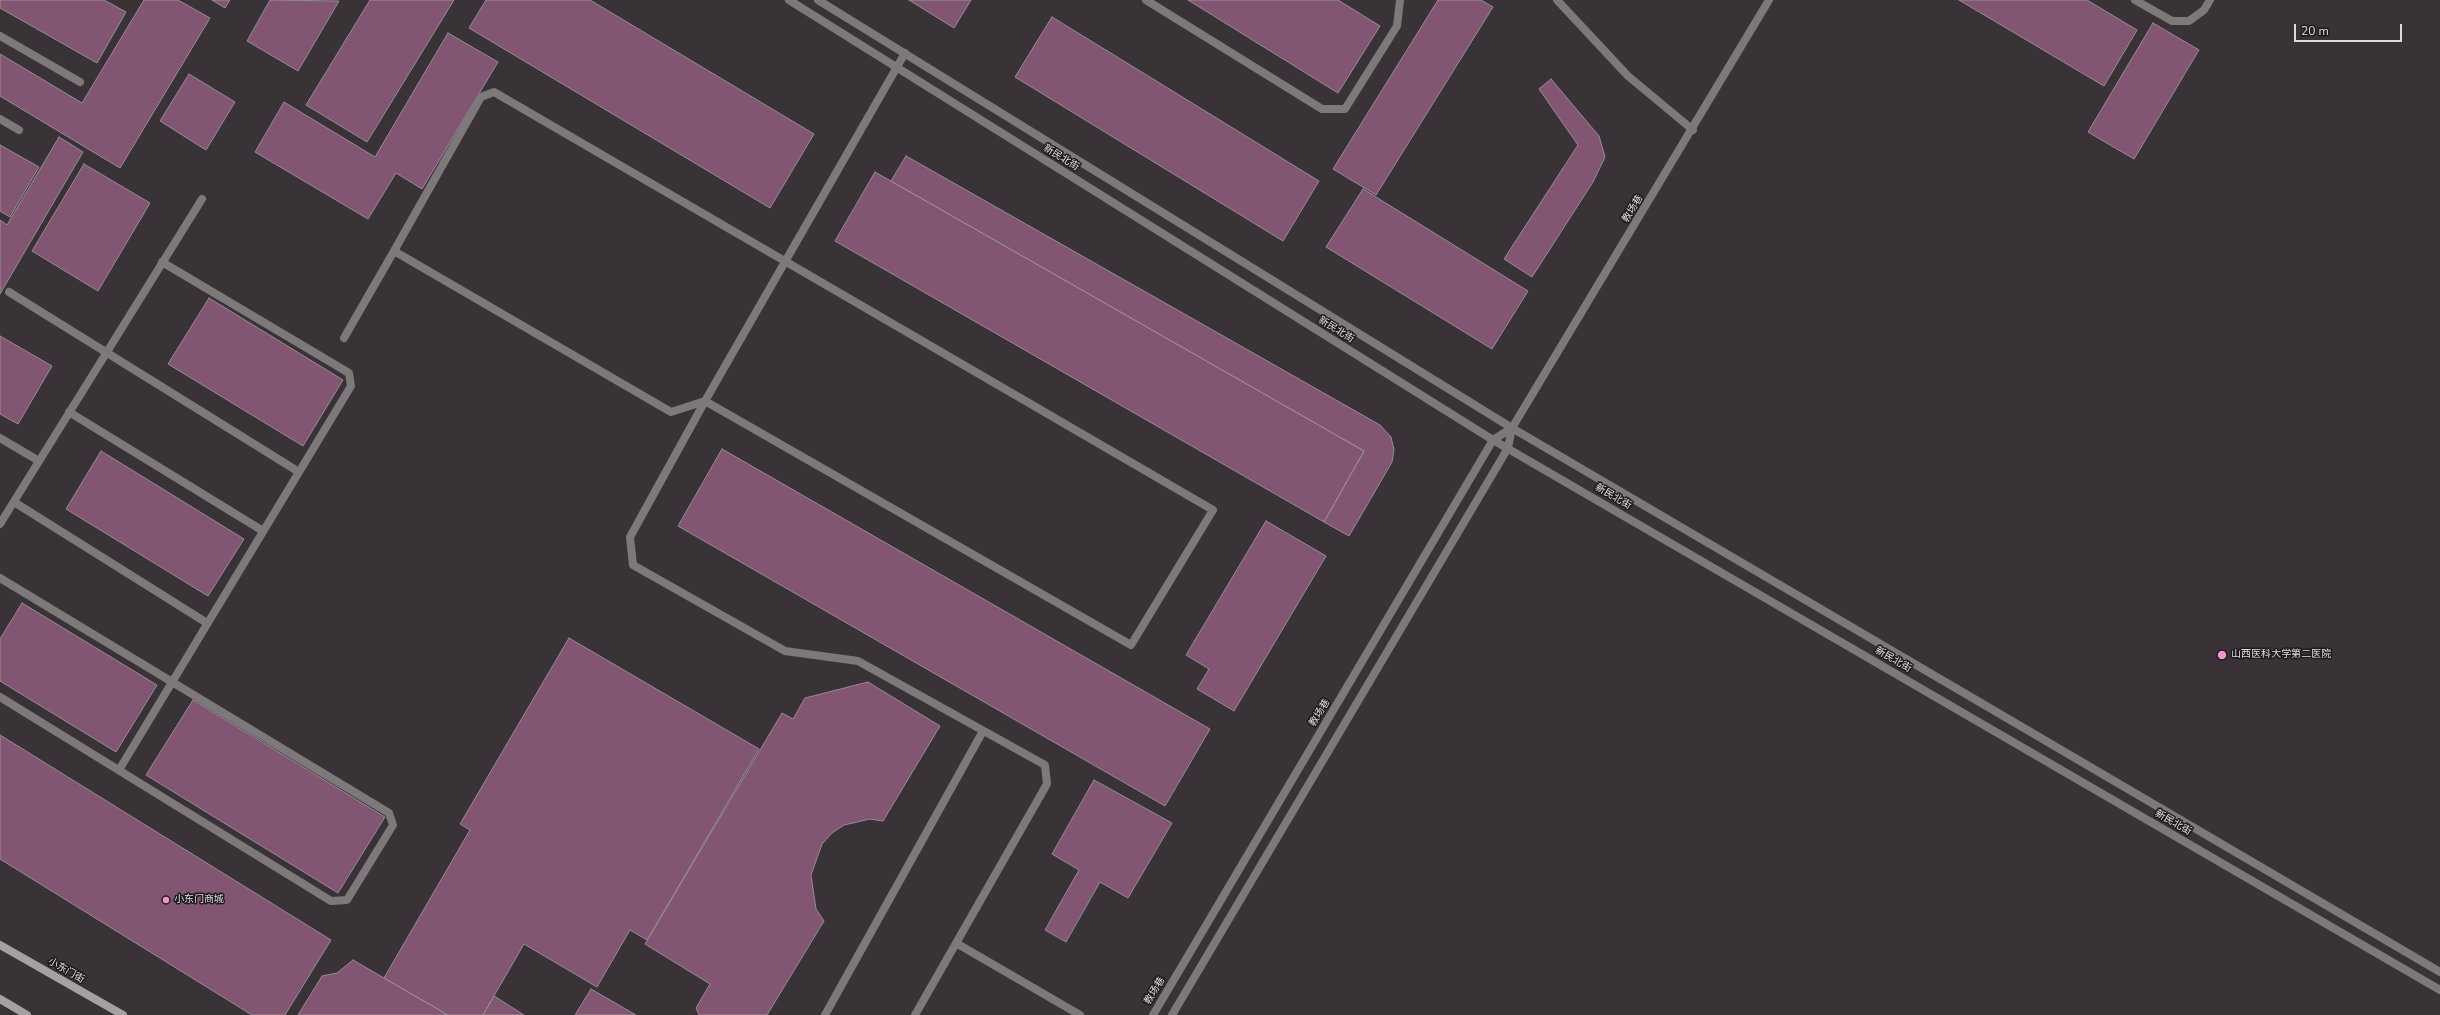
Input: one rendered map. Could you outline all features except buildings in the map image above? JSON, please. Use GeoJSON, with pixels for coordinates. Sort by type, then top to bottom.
{"type":"FeatureCollection","features":[{"type":"Feature","properties":{"kind":"main road","name":"小东门街"},"geometry":{"type":"LineString","coordinates":[[0,945],[123,1015]]}},
{"type":"Feature","properties":{"kind":"main road"},"geometry":{"type":"LineString","coordinates":[[0,1000],[28,1015]]}},
{"type":"Feature","properties":{"kind":"street","name":"新民北街"},"geometry":{"type":"LineString","coordinates":[[789,0],[1493,440],[2440,990]]}},
{"type":"Feature","properties":{"kind":"street","name":"新民北街"},"geometry":{"type":"LineString","coordinates":[[818,0],[1512,428],[2440,972]]}},
{"type":"Feature","properties":{"kind":"street"},"geometry":{"type":"LineString","coordinates":[[1146,0],[1322,109],[1344,109],[1397,26],[1400,0]]}},
{"type":"Feature","properties":{"kind":"street"},"geometry":{"type":"LineString","coordinates":[[1557,0],[1628,76],[1693,130]]}},
{"type":"Feature","properties":{"kind":"street","name":"教场巷"},"geometry":{"type":"LineString","coordinates":[[1172,1015],[1508,448],[1512,428],[1693,130],[1769,0]]}},
{"type":"Feature","properties":{"kind":"street"},"geometry":{"type":"LineString","coordinates":[[2135,0],[2172,21],[2189,21],[2204,10],[2210,0]]}},
{"type":"Feature","properties":{"kind":"street"},"geometry":{"type":"LineString","coordinates":[[0,36],[80,82]]}},
{"type":"Feature","properties":{"kind":"street"},"geometry":{"type":"LineString","coordinates":[[905,53],[705,401],[630,537],[633,565],[785,651],[858,661],[1044,765],[1047,784],[915,1015]]}},
{"type":"Feature","properties":{"kind":"street"},"geometry":{"type":"LineString","coordinates":[[344,338],[481,97],[494,92],[1213,510],[1131,645],[705,401],[671,412],[394,251]]}},
{"type":"Feature","properties":{"kind":"street"},"geometry":{"type":"LineString","coordinates":[[0,119],[19,130]]}},
{"type":"Feature","properties":{"kind":"street"},"geometry":{"type":"LineString","coordinates":[[0,524],[202,199]]}},
{"type":"Feature","properties":{"kind":"street"},"geometry":{"type":"LineString","coordinates":[[119,770],[351,386],[350,373],[162,262]]}},
{"type":"Feature","properties":{"kind":"street"},"geometry":{"type":"LineString","coordinates":[[9,292],[299,472]]}},
{"type":"Feature","properties":{"kind":"street"},"geometry":{"type":"LineString","coordinates":[[69,412],[263,531]]}},
{"type":"Feature","properties":{"kind":"street","name":"教场巷"},"geometry":{"type":"LineString","coordinates":[[1153,1015],[1493,440],[1512,428]]}},
{"type":"Feature","properties":{"kind":"street"},"geometry":{"type":"LineString","coordinates":[[0,438],[39,461]]}},
{"type":"Feature","properties":{"kind":"street"},"geometry":{"type":"LineString","coordinates":[[14,502],[208,623]]}},
{"type":"Feature","properties":{"kind":"street"},"geometry":{"type":"LineString","coordinates":[[0,578],[389,813],[393,825],[346,900],[331,901],[0,697]]}},
{"type":"Feature","properties":{"kind":"street"},"geometry":{"type":"LineString","coordinates":[[824,1015],[983,731]]}},
{"type":"Feature","properties":{"kind":"street"},"geometry":{"type":"LineString","coordinates":[[956,942],[1080,1015]]}},
{"type":"Feature","properties":{"kind":"place","name":"山西医科大学第二医院"},"geometry":{"type":"Point","coordinates":[2222,655]}},
{"type":"Feature","properties":{"kind":"place","name":"小东门商城"},"geometry":{"type":"Point","coordinates":[166,900]}}]}
